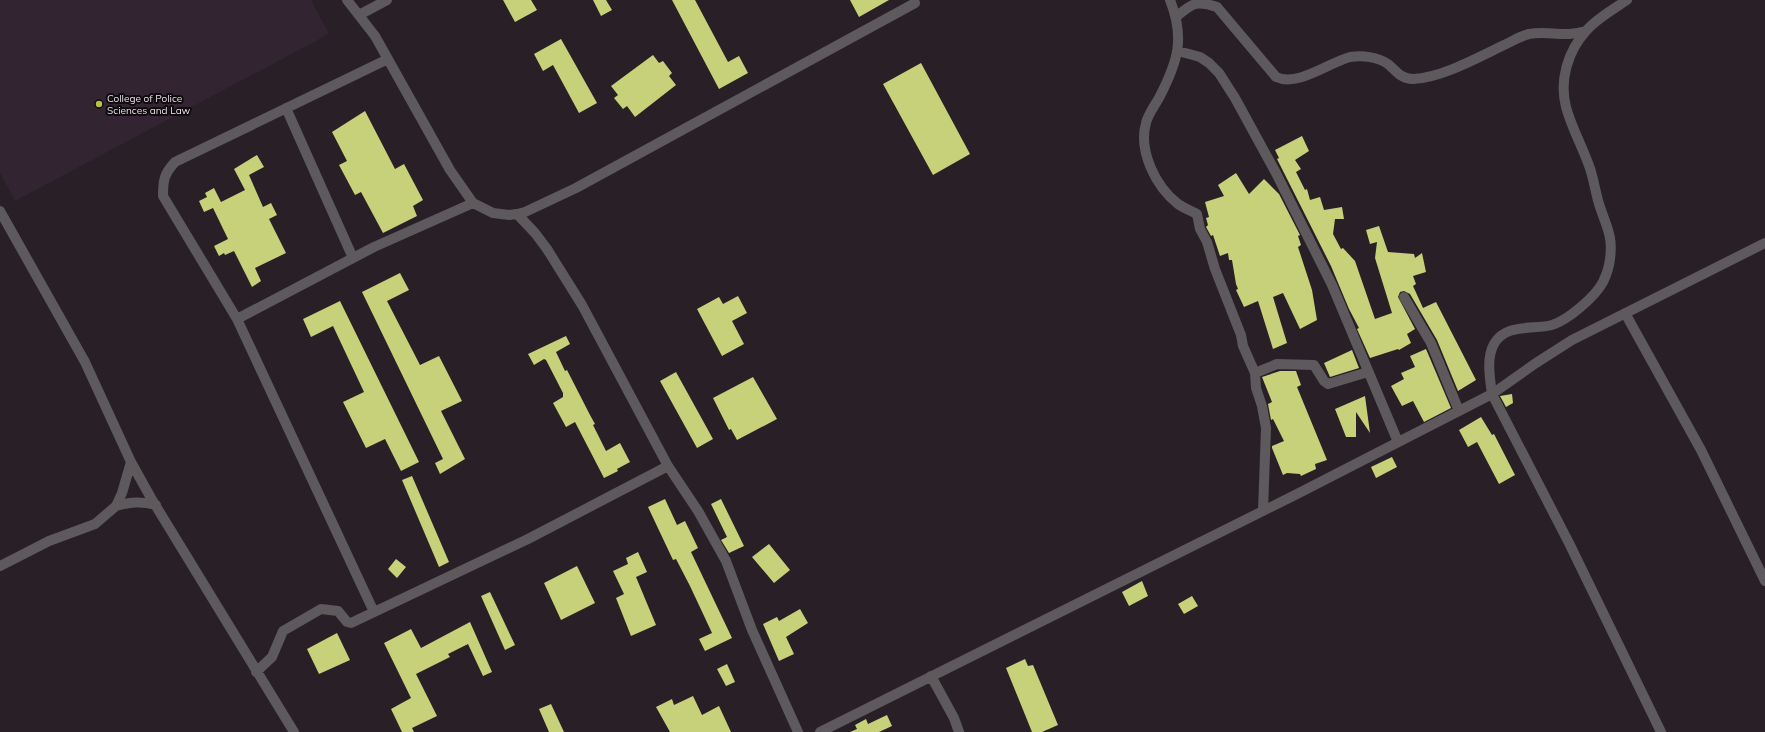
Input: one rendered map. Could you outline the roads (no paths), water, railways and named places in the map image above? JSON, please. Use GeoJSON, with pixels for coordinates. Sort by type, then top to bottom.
{"type":"FeatureCollection","features":[{"type":"Feature","properties":{"kind":"street"},"geometry":{"type":"LineString","coordinates":[[347,0],[375,36],[450,170],[473,203],[493,213],[509,215],[525,212],[576,188],[915,3]]}},
{"type":"Feature","properties":{"kind":"street"},"geometry":{"type":"LineString","coordinates":[[359,15],[387,0]]}},
{"type":"Feature","properties":{"kind":"street"},"geometry":{"type":"LineString","coordinates":[[1170,0],[1177,16],[1179,35],[1178,51],[1167,83],[1146,122],[1144,137],[1149,163],[1159,182],[1178,204],[1197,214],[1200,229],[1207,242],[1215,269],[1241,335],[1243,346],[1255,373],[1256,388],[1262,406],[1266,428],[1263,511]]}},
{"type":"Feature","properties":{"kind":"street"},"geometry":{"type":"LineString","coordinates":[[1627,0],[1597,21],[1586,31],[1577,44],[1564,72],[1564,97],[1571,120],[1589,164],[1600,207],[1609,230],[1610,259],[1607,272],[1602,283],[1595,292],[1583,305],[1566,318],[1552,325],[1521,328],[1509,331],[1499,338],[1494,344],[1489,368],[1492,394],[1569,543],[1661,732]]}},
{"type":"Feature","properties":{"kind":"street"},"geometry":{"type":"LineString","coordinates":[[1177,16],[1191,5],[1203,2],[1217,7],[1276,77],[1288,80],[1298,78],[1350,57],[1360,56],[1376,58],[1387,64],[1405,78],[1412,79],[1432,76],[1477,58],[1527,34],[1566,34],[1586,31]]}},
{"type":"Feature","properties":{"kind":"street"},"geometry":{"type":"LineString","coordinates":[[1178,51],[1200,58],[1209,63],[1219,74],[1235,98],[1276,173],[1332,285],[1398,442]]}},
{"type":"Feature","properties":{"kind":"street"},"geometry":{"type":"LineString","coordinates":[[374,612],[237,319],[163,196],[163,182],[167,170],[174,162],[388,59]]}},
{"type":"Feature","properties":{"kind":"street"},"geometry":{"type":"LineString","coordinates":[[286,108],[353,258]]}},
{"type":"Feature","properties":{"kind":"street"},"geometry":{"type":"LineString","coordinates":[[237,319],[353,258],[473,203]]}},
{"type":"Feature","properties":{"kind":"street"},"geometry":{"type":"LineString","coordinates":[[0,211],[85,362],[131,462],[256,672],[294,732]]}},
{"type":"Feature","properties":{"kind":"street"},"geometry":{"type":"LineString","coordinates":[[517,214],[547,249],[582,305],[668,466],[698,511],[726,560],[752,630],[798,732]]}},
{"type":"Feature","properties":{"kind":"street"},"geometry":{"type":"LineString","coordinates":[[820,732],[1263,511],[1492,394],[1572,340],[1724,265],[1765,243]]}},
{"type":"Feature","properties":{"kind":"street"},"geometry":{"type":"LineString","coordinates":[[1404,297],[1431,343],[1458,411]]}},
{"type":"Feature","properties":{"kind":"street"},"geometry":{"type":"LineString","coordinates":[[1625,313],[1701,450],[1765,582]]}},
{"type":"Feature","properties":{"kind":"street"},"geometry":{"type":"LineString","coordinates":[[1255,373],[1278,364],[1314,365],[1324,381],[1328,384],[1368,372]]}},
{"type":"Feature","properties":{"kind":"street"},"geometry":{"type":"LineString","coordinates":[[0,566],[49,541],[95,524],[116,506],[122,493],[131,462]]}},
{"type":"Feature","properties":{"kind":"street"},"geometry":{"type":"LineString","coordinates":[[256,672],[272,657],[283,631],[322,609],[338,611],[347,622],[351,623],[528,539],[668,466]]}},
{"type":"Feature","properties":{"kind":"street"},"geometry":{"type":"LineString","coordinates":[[116,506],[137,502],[156,505]]}},
{"type":"Feature","properties":{"kind":"street"},"geometry":{"type":"LineString","coordinates":[[931,676],[954,718],[959,732]]}},
{"type":"Feature","properties":{"kind":"place","name":"College of Police Sciences and Law"},"geometry":{"type":"Point","coordinates":[99,104]}}]}
